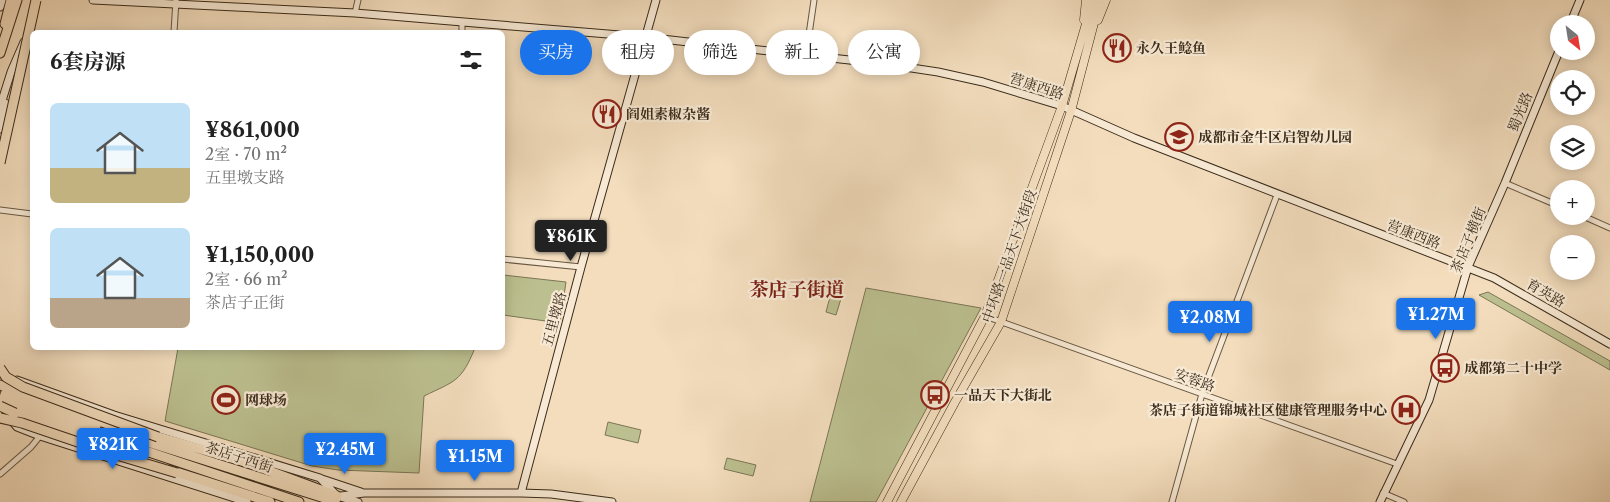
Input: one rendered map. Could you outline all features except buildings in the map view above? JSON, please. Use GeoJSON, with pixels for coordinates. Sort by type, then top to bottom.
{"type":"FeatureCollection","features":[{"type":"Feature","properties":{"kind":"highway"},"geometry":{"type":"LineString","coordinates":[[0,53],[11,0]]}},
{"type":"Feature","properties":{"kind":"highway"},"geometry":{"type":"LineString","coordinates":[[0,53],[17,0]]}},
{"type":"Feature","properties":{"kind":"highway"},"geometry":{"type":"LineString","coordinates":[[0,163],[36,0]]}},
{"type":"Feature","properties":{"kind":"highway"},"geometry":{"type":"LineString","coordinates":[[1,372],[23,387],[158,437]]}},
{"type":"Feature","properties":{"kind":"highway"},"geometry":{"type":"LineString","coordinates":[[1,392],[113,426],[248,463],[336,500]]}},
{"type":"Feature","properties":{"kind":"highway"},"geometry":{"type":"LineString","coordinates":[[1,392],[32,413],[299,502]]}},
{"type":"Feature","properties":{"kind":"highway","name":"茶店子西街"},"geometry":{"type":"LineString","coordinates":[[1,392],[36,408],[336,500]]}},
{"type":"Feature","properties":{"kind":"highway"},"geometry":{"type":"LineString","coordinates":[[0,406],[51,428],[178,473]]}},
{"type":"Feature","properties":{"kind":"highway"},"geometry":{"type":"LineString","coordinates":[[0,419],[17,421],[101,450],[270,502]]}},
{"type":"Feature","properties":{"kind":"main road","name":"中环路一品天下大街段"},"geometry":{"type":"LineString","coordinates":[[1084,34],[1086,0]]}},
{"type":"Feature","properties":{"kind":"main road","name":"中环路一品天下大街段"},"geometry":{"type":"LineString","coordinates":[[887,502],[985,316],[1062,106],[1093,0]]}},
{"type":"Feature","properties":{"kind":"main road","name":"中环路一品天下大街段"},"geometry":{"type":"LineString","coordinates":[[901,502],[1001,322],[1071,111],[1100,0]]}},
{"type":"Feature","properties":{"kind":"main road","name":"中环路一品天下大街段"},"geometry":{"type":"LineString","coordinates":[[1093,31],[1106,0]]}},
{"type":"Feature","properties":{"kind":"street"},"geometry":{"type":"LineString","coordinates":[[0,7],[2,0]]}},
{"type":"Feature","properties":{"kind":"street"},"geometry":{"type":"LineString","coordinates":[[0,107],[11,72],[41,0]]}},
{"type":"Feature","properties":{"kind":"street","name":"营康西路"},"geometry":{"type":"LineString","coordinates":[[93,0],[176,1],[356,13],[602,34]]}},
{"type":"Feature","properties":{"kind":"street"},"geometry":{"type":"LineString","coordinates":[[356,13],[358,0]]}},
{"type":"Feature","properties":{"kind":"street","name":"五里墩路"},"geometry":{"type":"LineString","coordinates":[[646,30],[656,0]]}},
{"type":"Feature","properties":{"kind":"street"},"geometry":{"type":"LineString","coordinates":[[810,30],[814,0]]}},
{"type":"Feature","properties":{"kind":"street"},"geometry":{"type":"LineString","coordinates":[[1574,15],[1580,0]]}},
{"type":"Feature","properties":{"kind":"street"},"geometry":{"type":"LineString","coordinates":[[174,30],[176,1]]}},
{"type":"Feature","properties":{"kind":"street"},"geometry":{"type":"LineString","coordinates":[[462,22],[462,30]]}},
{"type":"Feature","properties":{"kind":"street","name":"营康西路"},"geometry":{"type":"LineString","coordinates":[[674,40],[766,51]]}},
{"type":"Feature","properties":{"kind":"street","name":"营康西路"},"geometry":{"type":"LineString","coordinates":[[838,59],[938,72],[983,82],[1062,106],[1134,138],[1277,195],[1468,267]]}},
{"type":"Feature","properties":{"kind":"street","name":"蜀光路"},"geometry":{"type":"LineString","coordinates":[[1505,183],[1555,60]]}},
{"type":"Feature","properties":{"kind":"street"},"geometry":{"type":"LineString","coordinates":[[0,129],[11,72]]}},
{"type":"Feature","properties":{"kind":"street","name":"五里墩路"},"geometry":{"type":"LineString","coordinates":[[521,492],[634,75]]}},
{"type":"Feature","properties":{"kind":"street"},"geometry":{"type":"LineString","coordinates":[[1505,183],[1550,202]]}},
{"type":"Feature","properties":{"kind":"street","name":"茶店子横街"},"geometry":{"type":"LineString","coordinates":[[1380,502],[1429,400],[1468,267],[1505,183]]}},
{"type":"Feature","properties":{"kind":"street"},"geometry":{"type":"LineString","coordinates":[[1172,502],[1202,394],[1277,195]]}},
{"type":"Feature","properties":{"kind":"street"},"geometry":{"type":"LineString","coordinates":[[0,210],[30,214]]}},
{"type":"Feature","properties":{"kind":"street"},"geometry":{"type":"LineString","coordinates":[[1595,221],[1610,228]]}},
{"type":"Feature","properties":{"kind":"street"},"geometry":{"type":"LineString","coordinates":[[505,259],[581,267]]}},
{"type":"Feature","properties":{"kind":"street","name":"育英路"},"geometry":{"type":"LineString","coordinates":[[1468,267],[1494,278],[1610,344]]}},
{"type":"Feature","properties":{"kind":"street","name":"安蓉路"},"geometry":{"type":"LineString","coordinates":[[985,316],[1397,464]]}},
{"type":"Feature","properties":{"kind":"street"},"geometry":{"type":"LineString","coordinates":[[1,372],[114,415],[364,493]]}},
{"type":"Feature","properties":{"kind":"street"},"geometry":{"type":"LineString","coordinates":[[0,406],[17,427]]}},
{"type":"Feature","properties":{"kind":"street"},"geometry":{"type":"LineString","coordinates":[[0,419],[40,436],[248,502]]}},
{"type":"Feature","properties":{"kind":"street"},"geometry":{"type":"LineString","coordinates":[[0,474],[31,447],[40,436]]}},
{"type":"Feature","properties":{"kind":"street"},"geometry":{"type":"LineString","coordinates":[[320,478],[336,500],[358,502]]}},
{"type":"Feature","properties":{"kind":"street"},"geometry":{"type":"LineString","coordinates":[[336,500],[364,493],[521,492],[612,502]]}},
{"type":"Feature","properties":{"kind":"street"},"geometry":{"type":"LineString","coordinates":[[1383,493],[1404,502]]}},
{"type":"Feature","properties":{"kind":"green space"},"geometry":{"type":"Polygon","coordinates":[[[505,275],[566,282],[560,323],[505,315],[505,275]]]}},
{"type":"Feature","properties":{"kind":"green space"},"geometry":{"type":"Polygon","coordinates":[[[866,288],[981,308],[876,502],[810,502],[866,288]]]}},
{"type":"Feature","properties":{"kind":"green space"},"geometry":{"type":"Polygon","coordinates":[[[832,289],[843,292],[836,315],[826,312],[832,289]]]}},
{"type":"Feature","properties":{"kind":"green space"},"geometry":{"type":"Polygon","coordinates":[[[1488,292],[1610,361],[1610,370],[1479,295],[1488,292]]]}},
{"type":"Feature","properties":{"kind":"green space"},"geometry":{"type":"Polygon","coordinates":[[[178,350],[474,350],[465,368],[456,379],[424,396],[419,473],[338,470],[312,466],[165,421],[178,350]]]}},
{"type":"Feature","properties":{"kind":"green space"},"geometry":{"type":"Polygon","coordinates":[[[608,422],[641,430],[638,443],[605,435],[608,422]]]}},
{"type":"Feature","properties":{"kind":"green space"},"geometry":{"type":"Polygon","coordinates":[[[727,458],[756,465],[753,476],[724,469],[727,458]]]}},
{"type":"Feature","properties":{"kind":"place","name":"永久王鲶鱼"},"geometry":{"type":"Point","coordinates":[1117,48]}},
{"type":"Feature","properties":{"kind":"place","name":"阎姐素椒杂酱"},"geometry":{"type":"Point","coordinates":[607,114]}},
{"type":"Feature","properties":{"kind":"place","name":"成都市金牛区启智幼儿园"},"geometry":{"type":"Point","coordinates":[1179,137]}},
{"type":"Feature","properties":{"kind":"place","name":"成都第二十中学"},"geometry":{"type":"Point","coordinates":[1445,368]}},
{"type":"Feature","properties":{"kind":"place","name":"一品天下大街北"},"geometry":{"type":"Point","coordinates":[935,395]}},
{"type":"Feature","properties":{"kind":"place","name":"网球场"},"geometry":{"type":"Point","coordinates":[226,400]}},
{"type":"Feature","properties":{"kind":"place","name":"茶店子街道锦城社区健康管理服务中心"},"geometry":{"type":"Point","coordinates":[1406,410]}},
{"type":"Feature","properties":{"kind":"district","name":"茶店子街道"},"geometry":{"type":"Point","coordinates":[797,289]}}]}
